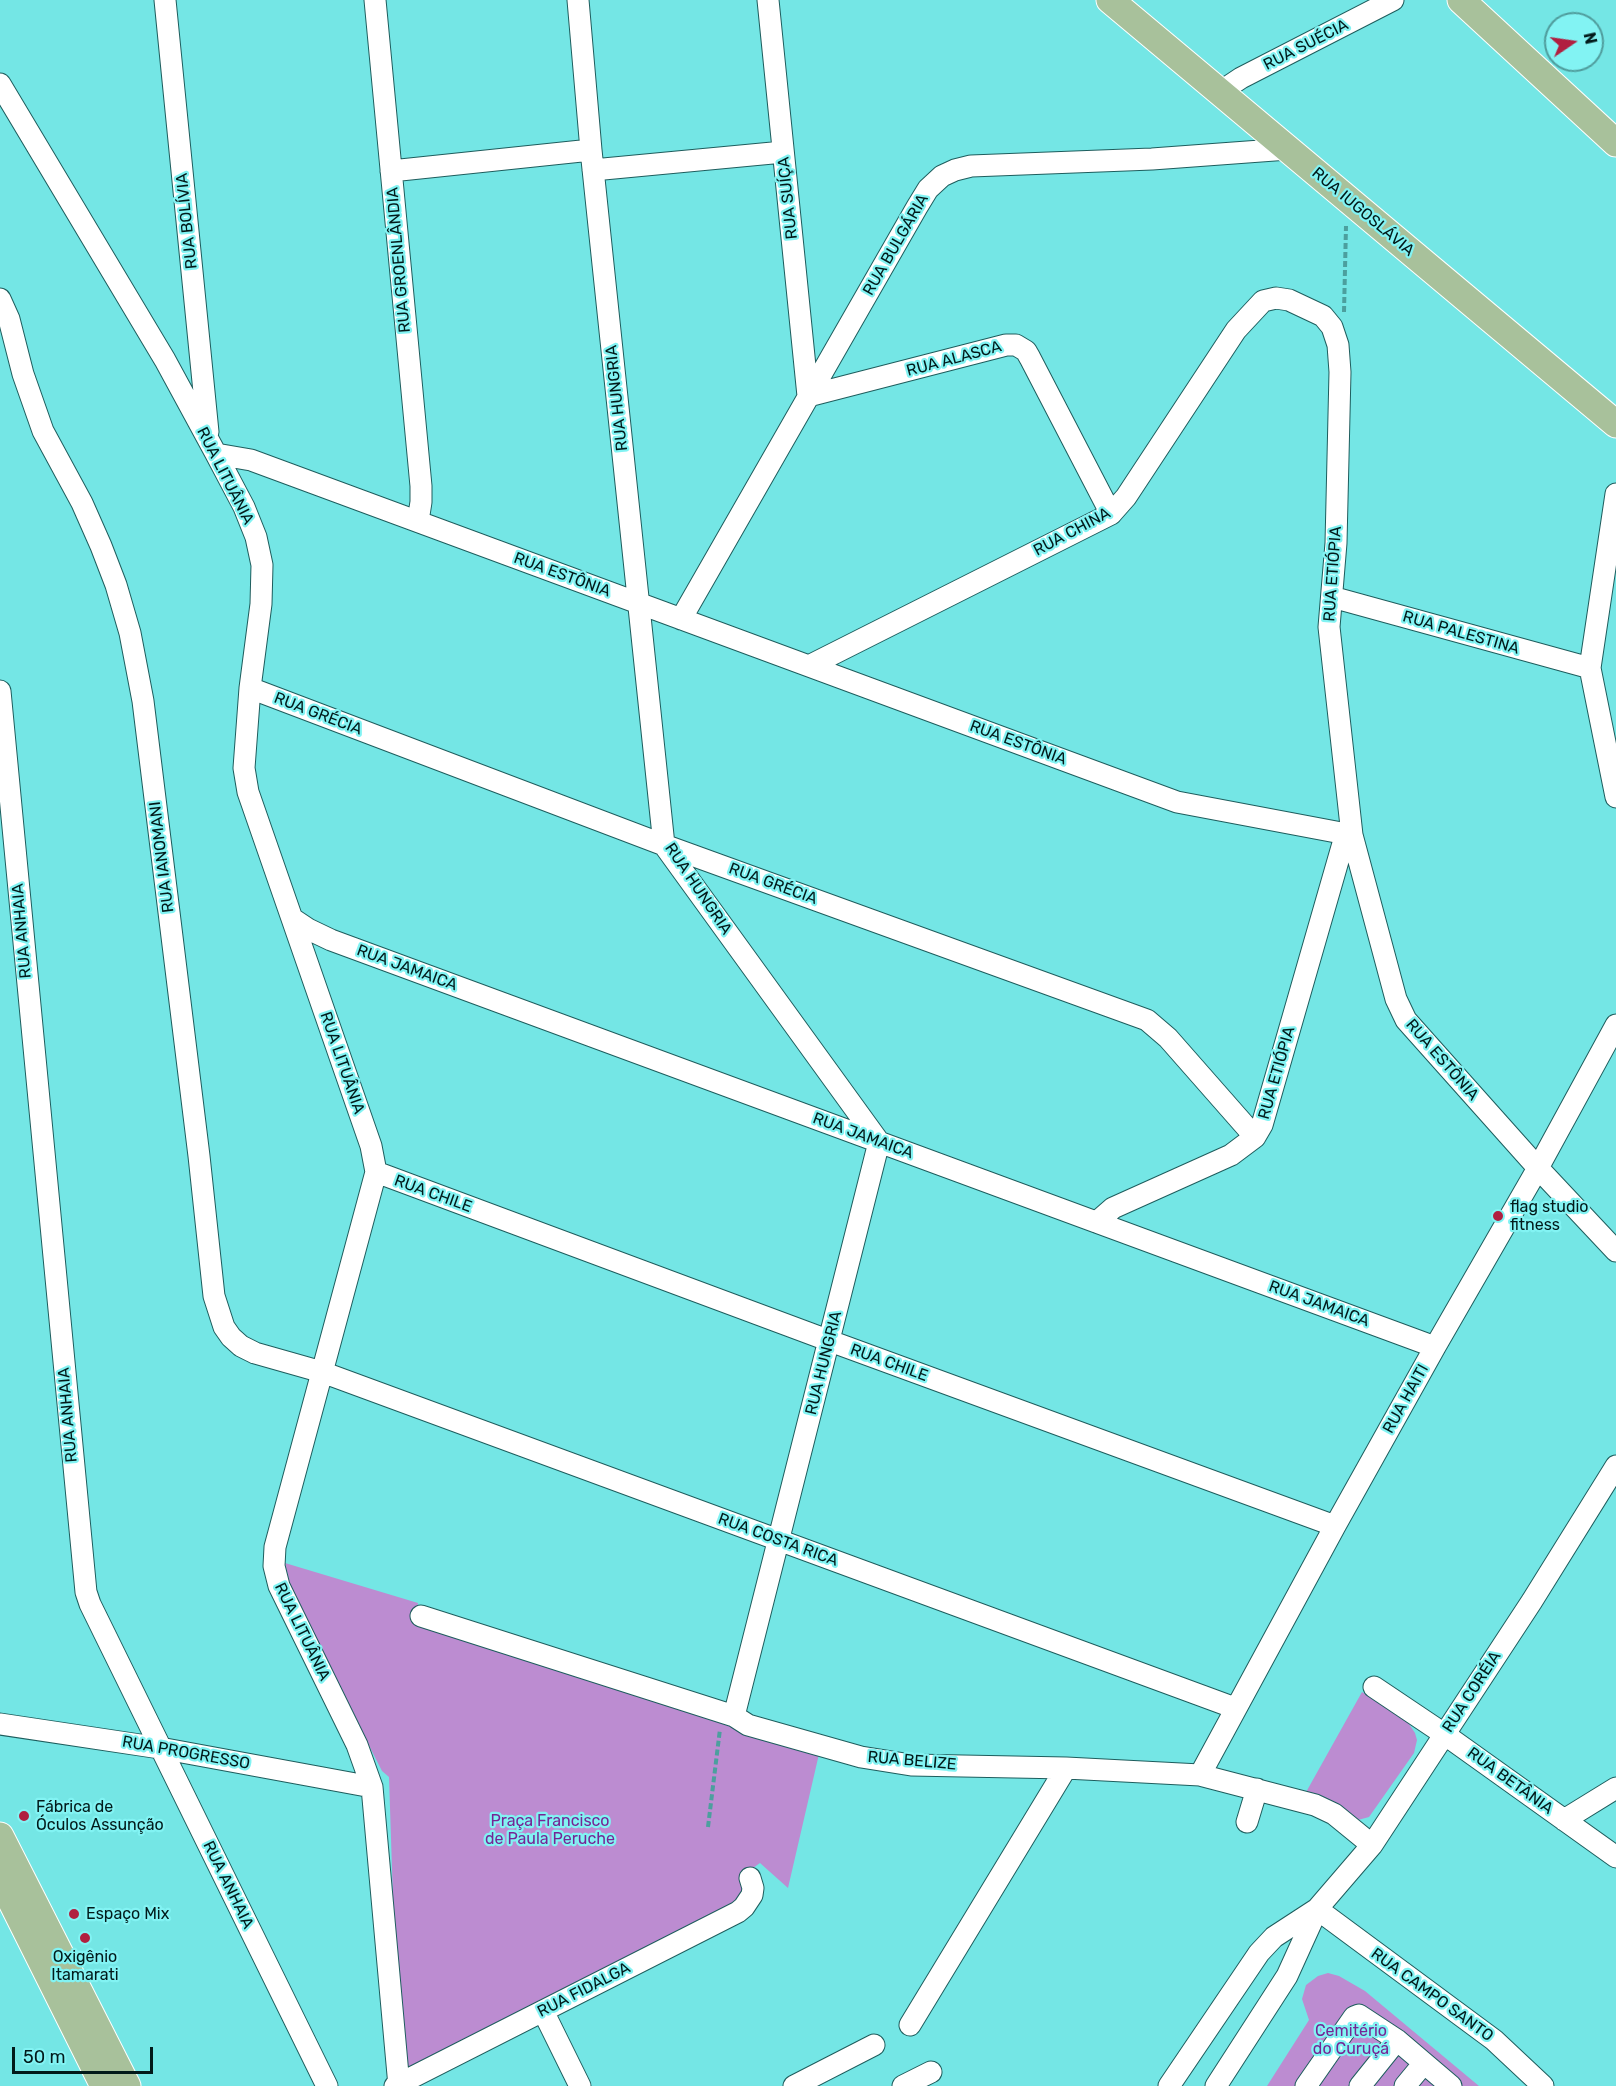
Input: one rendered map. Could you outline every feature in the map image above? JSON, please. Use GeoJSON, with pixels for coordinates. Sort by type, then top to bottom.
{"type":"FeatureCollection","features":[{"type":"Feature","properties":{"kind":"main road","name":"RUA IUGOSLÁVIA"},"geometry":{"type":"LineString","coordinates":[[1110,0],[1616,424]]}},
{"type":"Feature","properties":{"kind":"main road"},"geometry":{"type":"LineString","coordinates":[[1461,0],[1616,143]]}},
{"type":"Feature","properties":{"kind":"main road"},"geometry":{"type":"LineString","coordinates":[[0,1836],[127,2086]]}},
{"type":"Feature","properties":{"kind":"main road"},"geometry":{"type":"LineString","coordinates":[[0,1878],[104,2086]]}},
{"type":"Feature","properties":{"kind":"street","name":"RUA BOLÍVIA"},"geometry":{"type":"LineString","coordinates":[[165,0],[213,448]]}},
{"type":"Feature","properties":{"kind":"street","name":"RUA GROENLÂNDIA"},"geometry":{"type":"LineString","coordinates":[[375,0],[421,486],[418,520]]}},
{"type":"Feature","properties":{"kind":"street","name":"RUA HUNGRIA"},"geometry":{"type":"LineString","coordinates":[[578,0],[592,160],[664,845],[879,1142],[778,1540],[728,1714]]}},
{"type":"Feature","properties":{"kind":"street","name":"RUA SUÍÇA"},"geometry":{"type":"LineString","coordinates":[[768,0],[808,396]]}},
{"type":"Feature","properties":{"kind":"street","name":"RUA SUÉCIA"},"geometry":{"type":"LineString","coordinates":[[1220,92],[1241,78],[1393,0]]}},
{"type":"Feature","properties":{"kind":"street","name":"RUA LITUÂNIA"},"geometry":{"type":"LineString","coordinates":[[0,84],[165,360],[213,448],[244,507],[262,566],[261,604],[250,688],[244,768],[248,792],[371,1146],[376,1172],[275,1547],[274,1566],[279,1586],[357,1745],[372,1786],[397,2085]]}},
{"type":"Feature","properties":{"kind":"street","name":"RUA BULGÁRIA"},"geometry":{"type":"LineString","coordinates":[[681,619],[922,198],[942,176],[971,166],[1152,159],[1288,149]]}},
{"type":"Feature","properties":{"kind":"street"},"geometry":{"type":"LineString","coordinates":[[391,171],[783,152]]}},
{"type":"Feature","properties":{"kind":"street","name":"RUA CHINA"},"geometry":{"type":"LineString","coordinates":[[809,666],[1111,514],[1126,496],[1236,330],[1263,302],[1276,298],[1289,300],[1323,316]]}},
{"type":"Feature","properties":{"kind":"street","name":"RUA IANOMANI"},"geometry":{"type":"LineString","coordinates":[[0,299],[9,319],[23,374],[43,430],[82,503],[101,546],[116,585],[130,633],[143,702],[214,1296],[218,1313],[224,1327],[241,1346],[255,1353],[322,1372]]}},
{"type":"Feature","properties":{"kind":"street","name":"RUA ETIÓPIA"},"geometry":{"type":"LineString","coordinates":[[1097,1222],[1113,1208],[1232,1155],[1255,1137],[1262,1125],[1349,834],[1329,627],[1336,543],[1340,372],[1338,345],[1332,327],[1323,316]]}},
{"type":"Feature","properties":{"kind":"street","name":"RUA ALASCA"},"geometry":{"type":"LineString","coordinates":[[808,396],[1006,345],[1022,348],[1030,358],[1111,514]]}},
{"type":"Feature","properties":{"kind":"street","name":"RUA ESTÔNIA"},"geometry":{"type":"LineString","coordinates":[[213,448],[418,520],[1178,802],[1349,834],[1399,1009],[1412,1028],[1616,1251]]}},
{"type":"Feature","properties":{"kind":"street"},"geometry":{"type":"LineString","coordinates":[[1616,494],[1590,668],[1616,797]]}},
{"type":"Feature","properties":{"kind":"street","name":"RUA PALESTINA"},"geometry":{"type":"LineString","coordinates":[[1332,597],[1590,668]]}},
{"type":"Feature","properties":{"kind":"street","name":"RUA GRÉCIA"},"geometry":{"type":"LineString","coordinates":[[250,688],[664,845],[1147,1020],[1168,1038],[1255,1137]]}},
{"type":"Feature","properties":{"kind":"street","name":"RUA ANHAIA"},"geometry":{"type":"LineString","coordinates":[[0,691],[84,1580],[90,1604],[327,2086]]}},
{"type":"Feature","properties":{"kind":"street","name":"RUA JAMAICA"},"geometry":{"type":"LineString","coordinates":[[293,919],[331,940],[1435,1347]]}},
{"type":"Feature","properties":{"kind":"street","name":"RUA HAITI"},"geometry":{"type":"LineString","coordinates":[[1200,1774],[1335,1526],[1538,1168],[1616,1025]]}},
{"type":"Feature","properties":{"kind":"street","name":"RUA CHILE"},"geometry":{"type":"LineString","coordinates":[[376,1172],[1335,1526]]}},
{"type":"Feature","properties":{"kind":"street","name":"RUA COSTA RICA"},"geometry":{"type":"LineString","coordinates":[[322,1372],[1235,1708]]}},
{"type":"Feature","properties":{"kind":"street","name":"RUA CORÉIA"},"geometry":{"type":"LineString","coordinates":[[1169,2086],[1259,1953],[1274,1937],[1317,1909],[1372,1845],[1532,1600],[1616,1466]]}},
{"type":"Feature","properties":{"kind":"street","name":"RUA BELIZE"},"geometry":{"type":"LineString","coordinates":[[421,1616],[728,1714],[748,1725],[861,1757],[911,1765],[1066,1768],[1200,1774],[1325,1809],[1372,1845]]}},
{"type":"Feature","properties":{"kind":"street","name":"RUA BETÂNIA"},"geometry":{"type":"LineString","coordinates":[[1374,1687],[1616,1857]]}},
{"type":"Feature","properties":{"kind":"street","name":"RUA PROGRESSO"},"geometry":{"type":"LineString","coordinates":[[0,1725],[160,1748],[372,1786]]}},
{"type":"Feature","properties":{"kind":"street"},"geometry":{"type":"LineString","coordinates":[[910,2025],[1066,1768]]}},
{"type":"Feature","properties":{"kind":"street"},"geometry":{"type":"LineString","coordinates":[[1564,1820],[1616,1788]]}},
{"type":"Feature","properties":{"kind":"street"},"geometry":{"type":"LineString","coordinates":[[1247,1822],[1257,1790]]}},
{"type":"Feature","properties":{"kind":"street","name":"RUA FIDALGA"},"geometry":{"type":"LineString","coordinates":[[397,2085],[738,1912],[752,1895],[753,1888],[750,1878]]}},
{"type":"Feature","properties":{"kind":"street","name":"RUA CORÉIA"},"geometry":{"type":"LineString","coordinates":[[1216,2086],[1287,1976],[1317,1909]]}},
{"type":"Feature","properties":{"kind":"street","name":"RUA CAMPO SANTO"},"geometry":{"type":"LineString","coordinates":[[1317,1909],[1494,2040],[1544,2086]]}},
{"type":"Feature","properties":{"kind":"street"},"geometry":{"type":"LineString","coordinates":[[543,2011],[580,2086]]}},
{"type":"Feature","properties":{"kind":"street"},"geometry":{"type":"LineString","coordinates":[[1306,2086],[1354,2017],[1359,2015],[1397,2040],[1451,2086]]}},
{"type":"Feature","properties":{"kind":"street"},"geometry":{"type":"LineString","coordinates":[[1360,2086],[1397,2040]]}},
{"type":"Feature","properties":{"kind":"street"},"geometry":{"type":"LineString","coordinates":[[794,2086],[874,2045]]}},
{"type":"Feature","properties":{"kind":"street"},"geometry":{"type":"LineString","coordinates":[[1405,2086],[1424,2063]]}},
{"type":"Feature","properties":{"kind":"street"},"geometry":{"type":"LineString","coordinates":[[903,2086],[931,2072]]}},
{"type":"Feature","properties":{"kind":"path"},"geometry":{"type":"LineString","coordinates":[[1344,312],[1346,227]]}},
{"type":"Feature","properties":{"kind":"path"},"geometry":{"type":"LineString","coordinates":[[708,1827],[728,1714]]}},
{"type":"Feature","properties":{"kind":"green space","name":"Praça Francisco de Paula Peruche"},"geometry":{"type":"Polygon","coordinates":[[[285,1563],[418,1603],[415,1620],[726,1721],[740,1732],[819,1754],[788,1888],[760,1863],[753,1868],[744,1907],[399,2084],[389,1777],[382,1771],[292,1594],[285,1563]]]}},
{"type":"Feature","properties":{"kind":"green space"},"geometry":{"type":"Polygon","coordinates":[[[1362,1692],[1407,1721],[1417,1740],[1414,1753],[1369,1817],[1358,1820],[1305,1794],[1362,1692]]]}},
{"type":"Feature","properties":{"kind":"green space","name":"Cemitério do Curuçá"},"geometry":{"type":"Polygon","coordinates":[[[1328,1973],[1339,1976],[1365,1991],[1479,2086],[1267,2086],[1309,2020],[1302,1999],[1306,1985],[1318,1976],[1328,1973]]]}},
{"type":"Feature","properties":{"kind":"place","name":"flag studio fitness"},"geometry":{"type":"Point","coordinates":[1498,1216]}},
{"type":"Feature","properties":{"kind":"place","name":"Fábrica de Óculos Assunção"},"geometry":{"type":"Point","coordinates":[24,1816]}},
{"type":"Feature","properties":{"kind":"place","name":"Espaço Mix"},"geometry":{"type":"Point","coordinates":[74,1914]}},
{"type":"Feature","properties":{"kind":"place","name":"Oxigênio Itamarati"},"geometry":{"type":"Point","coordinates":[85,1938]}}]}
